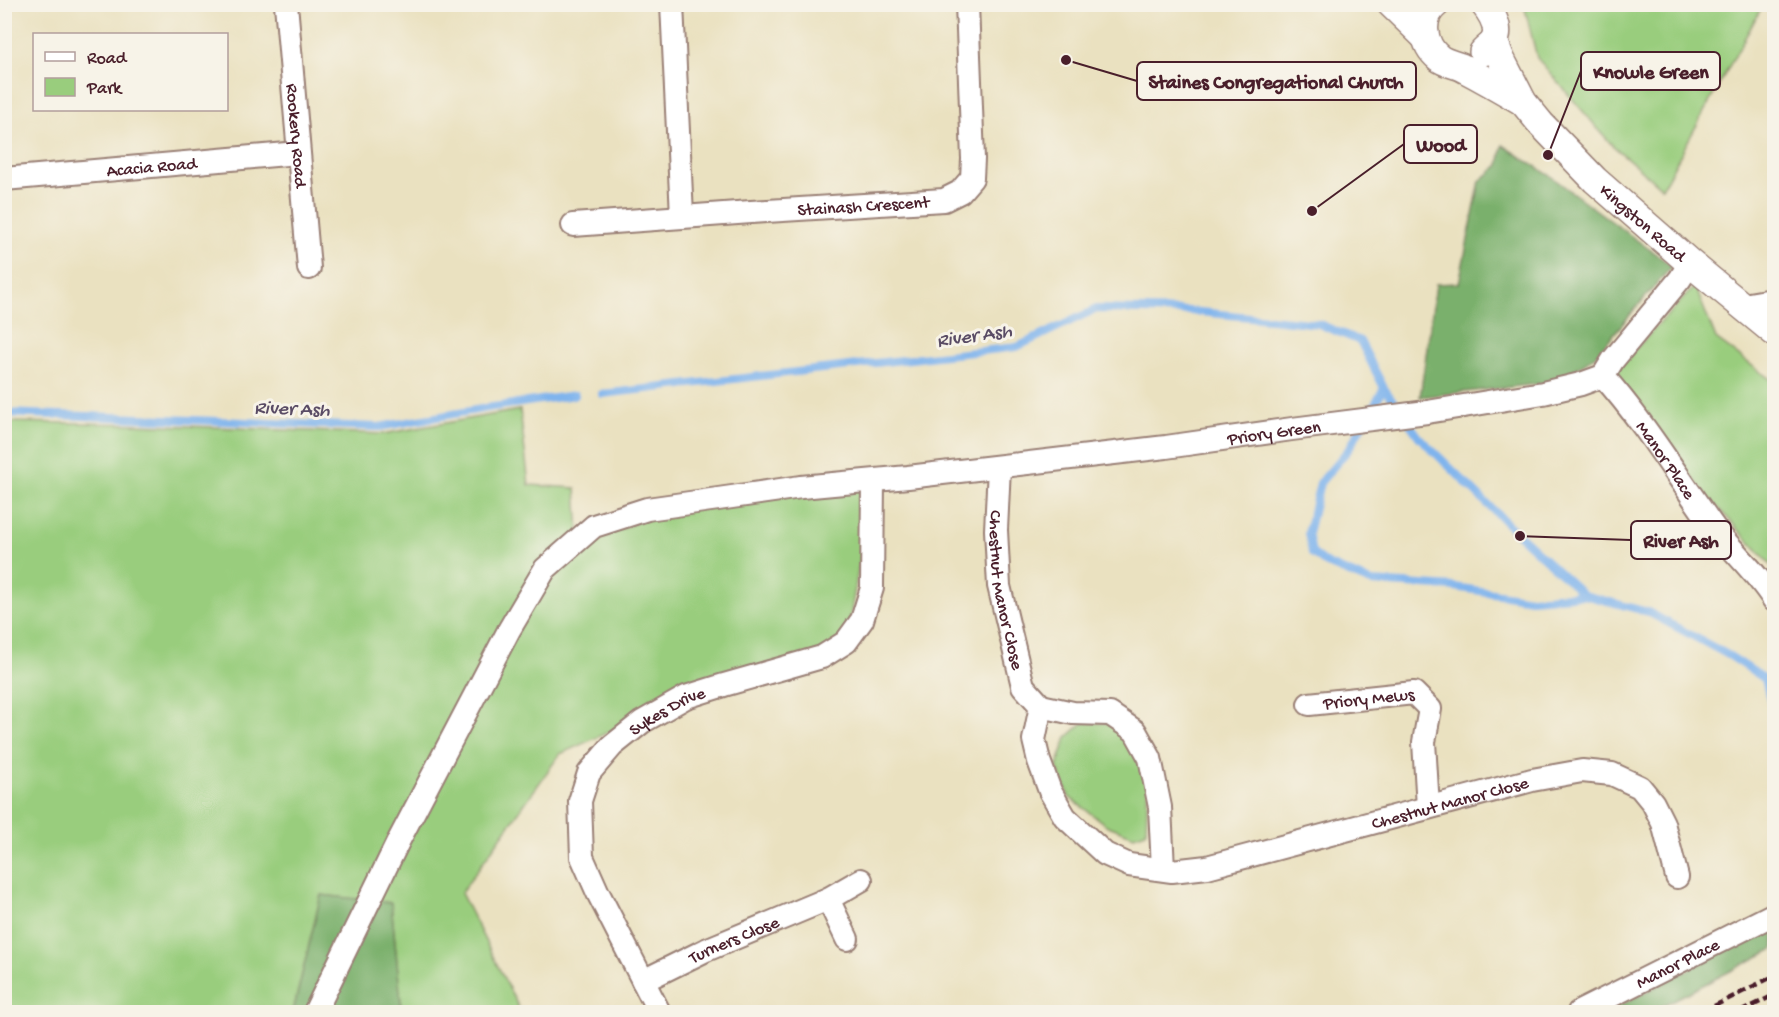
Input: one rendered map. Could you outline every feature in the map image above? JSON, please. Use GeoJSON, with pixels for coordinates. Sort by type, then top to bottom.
{"type":"FeatureCollection","features":[{"type":"Feature","properties":{"kind":"street","name":"Rookery Road"},"geometry":{"type":"LineString","coordinates":[[286,4],[309,268]]}},
{"type":"Feature","properties":{"kind":"street"},"geometry":{"type":"LineString","coordinates":[[672,4],[682,216]]}},
{"type":"Feature","properties":{"kind":"street","name":"Stainash Crescent"},"geometry":{"type":"LineString","coordinates":[[573,225],[944,200],[960,192],[972,178],[973,159],[967,4]]}},
{"type":"Feature","properties":{"kind":"street"},"geometry":{"type":"LineString","coordinates":[[1391,4],[1425,37]]}},
{"type":"Feature","properties":{"kind":"street"},"geometry":{"type":"LineString","coordinates":[[1425,37],[1425,21],[1430,9],[1436,4]]}},
{"type":"Feature","properties":{"kind":"street","name":"Kingston Road"},"geometry":{"type":"LineString","coordinates":[[1490,7],[1496,27],[1494,41],[1501,59],[1523,102],[1541,124],[1595,180],[1774,332]]}},
{"type":"Feature","properties":{"kind":"street","name":"Kingston Road"},"geometry":{"type":"LineString","coordinates":[[1425,37],[1429,47],[1440,59],[1458,65],[1523,102]]}},
{"type":"Feature","properties":{"kind":"street"},"geometry":{"type":"LineString","coordinates":[[1458,65],[1477,57],[1494,41]]}},
{"type":"Feature","properties":{"kind":"street","name":"Acacia Road"},"geometry":{"type":"LineString","coordinates":[[4,179],[298,153]]}},
{"type":"Feature","properties":{"kind":"street"},"geometry":{"type":"LineString","coordinates":[[1603,376],[1612,360],[1673,288],[1690,263]]}},
{"type":"Feature","properties":{"kind":"street"},"geometry":{"type":"LineString","coordinates":[[1743,305],[1774,301]]}},
{"type":"Feature","properties":{"kind":"street","name":"Priory Green"},"geometry":{"type":"LineString","coordinates":[[315,1012],[508,630],[545,569],[594,526],[647,510],[801,487],[873,481],[1166,447],[1427,412],[1543,393],[1603,376]]}},
{"type":"Feature","properties":{"kind":"street","name":"Manor Place"},"geometry":{"type":"LineString","coordinates":[[1603,376],[1624,400],[1717,530],[1767,588],[1774,600]]}},
{"type":"Feature","properties":{"kind":"street","name":"Chestnut Manor Close"},"geometry":{"type":"LineString","coordinates":[[999,466],[996,530],[999,586],[1023,687],[1041,706],[1034,740],[1036,750],[1050,791],[1065,817],[1105,854],[1129,865],[1172,871],[1207,867],[1533,780],[1582,771],[1612,774],[1640,787],[1653,803],[1663,823],[1677,877]]}},
{"type":"Feature","properties":{"kind":"street","name":"Sykes Drive"},"geometry":{"type":"LineString","coordinates":[[659,1012],[582,857],[580,801],[589,773],[612,746],[642,722],[686,697],[822,657],[846,642],[862,620],[872,588],[873,481]]}},
{"type":"Feature","properties":{"kind":"street","name":"Priory Mews"},"geometry":{"type":"LineString","coordinates":[[1309,704],[1414,693],[1430,710],[1424,742],[1428,807]]}},
{"type":"Feature","properties":{"kind":"street"},"geometry":{"type":"LineString","coordinates":[[1041,706],[1073,713],[1110,714],[1135,730],[1150,758],[1160,807],[1163,869]]}},
{"type":"Feature","properties":{"kind":"street","name":"Turners Close"},"geometry":{"type":"LineString","coordinates":[[643,981],[706,951],[828,899],[861,880]]}},
{"type":"Feature","properties":{"kind":"street"},"geometry":{"type":"LineString","coordinates":[[828,899],[847,939]]}},
{"type":"Feature","properties":{"kind":"street","name":"Manor Place"},"geometry":{"type":"LineString","coordinates":[[1579,1012],[1774,914]]}},
{"type":"Feature","properties":{"kind":"green space"},"geometry":{"type":"Polygon","coordinates":[[[1528,5],[1763,5],[1662,188],[1612,145],[1537,58],[1525,9],[1528,5]]]}},
{"type":"Feature","properties":{"kind":"green space"},"geometry":{"type":"Polygon","coordinates":[[[1503,145],[1549,175],[1672,266],[1595,356],[1556,382],[1420,397],[1436,284],[1459,283],[1480,181],[1499,165],[1503,145]]]}},
{"type":"Feature","properties":{"kind":"green space"},"geometry":{"type":"Polygon","coordinates":[[[1695,286],[1716,339],[1774,382],[1774,568],[1707,496],[1611,375],[1695,286]]]}},
{"type":"Feature","properties":{"kind":"green space"},"geometry":{"type":"Polygon","coordinates":[[[520,410],[529,485],[576,488],[580,548],[671,506],[873,481],[846,642],[686,697],[560,754],[461,893],[521,1012],[402,1012],[391,903],[321,895],[293,1012],[5,1012],[5,422],[132,424],[383,434],[520,410]]]}},
{"type":"Feature","properties":{"kind":"green space"},"geometry":{"type":"Polygon","coordinates":[[[1083,723],[1108,723],[1127,732],[1148,779],[1146,832],[1134,836],[1106,825],[1069,797],[1057,767],[1067,737],[1083,723]]]}},
{"type":"Feature","properties":{"kind":"green space"},"geometry":{"type":"Polygon","coordinates":[[[321,895],[391,903],[402,1012],[293,1012],[321,895]]]}},
{"type":"Feature","properties":{"kind":"green space"},"geometry":{"type":"Polygon","coordinates":[[[1774,926],[1774,949],[1650,1012],[1607,1012],[1774,926]]]}},
{"type":"Feature","properties":{"kind":"waterway","name":"River Ash"},"geometry":{"type":"LineString","coordinates":[[602,394],[1017,347],[1096,309],[1190,311],[1319,324],[1360,341],[1384,388],[1348,450],[1320,483],[1308,533],[1312,553],[1327,564],[1371,582],[1455,587],[1531,599],[1584,595],[1648,612],[1730,656],[1765,679],[1774,714]]}},
{"type":"Feature","properties":{"kind":"waterway","name":"River Ash"},"geometry":{"type":"LineString","coordinates":[[1384,388],[1419,437],[1584,595]]}},
{"type":"Feature","properties":{"kind":"waterway","name":"River Ash"},"geometry":{"type":"LineString","coordinates":[[4,413],[379,427],[575,395]]}},
{"type":"Feature","properties":{"kind":"railway"},"geometry":{"type":"LineString","coordinates":[[1702,1012],[1774,976]]}},
{"type":"Feature","properties":{"kind":"railway"},"geometry":{"type":"LineString","coordinates":[[1740,1012],[1774,995]]}},
{"type":"Feature","properties":{"kind":"place","name":"Staines Congregational Church"},"geometry":{"type":"Point","coordinates":[1066,60]}},
{"type":"Feature","properties":{"kind":"place","name":"Knowle Green"},"geometry":{"type":"Point","coordinates":[1548,155]}},
{"type":"Feature","properties":{"kind":"place","name":"Wood"},"geometry":{"type":"Point","coordinates":[1312,211]}},
{"type":"Feature","properties":{"kind":"place","name":"River Ash"},"geometry":{"type":"Point","coordinates":[1520,536]}}]}
